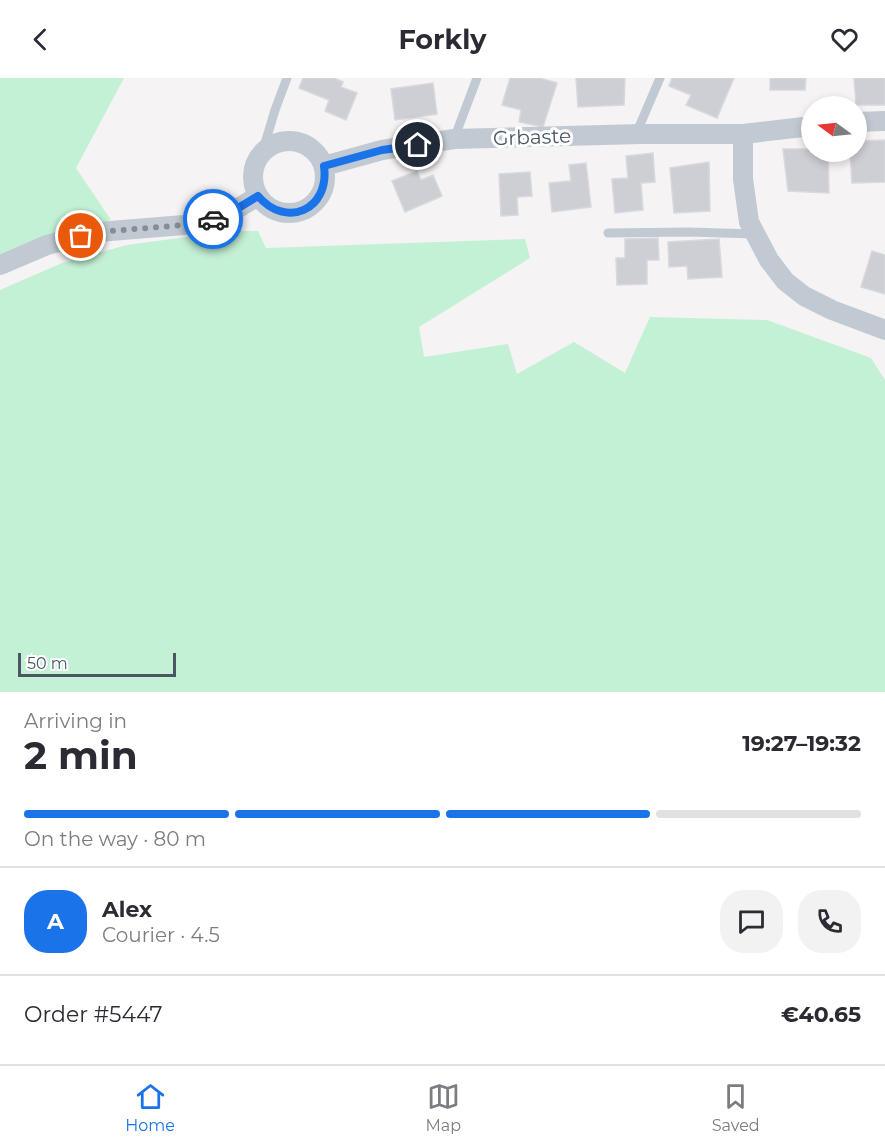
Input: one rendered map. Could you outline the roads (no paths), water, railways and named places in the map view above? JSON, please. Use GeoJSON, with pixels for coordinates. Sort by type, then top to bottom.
{"type":"FeatureCollection","features":[{"type":"Feature","properties":{"kind":"street"},"geometry":{"type":"LineString","coordinates":[[867,122],[885,121]]}},
{"type":"Feature","properties":{"kind":"street","name":"Grbaste"},"geometry":{"type":"LineString","coordinates":[[324,166],[382,150],[454,140],[743,134],[801,127]]}},
{"type":"Feature","properties":{"kind":"street"},"geometry":{"type":"LineString","coordinates":[[743,134],[743,179],[749,222],[769,260],[785,281],[804,296],[832,310],[885,330]]}},
{"type":"Feature","properties":{"kind":"street"},"geometry":{"type":"LineString","coordinates":[[286,140],[298,141],[310,147],[324,166],[326,178],[323,190],[309,208],[298,212],[275,211],[265,205],[253,185],[252,172],[256,160],[274,143],[286,140]]}},
{"type":"Feature","properties":{"kind":"street"},"geometry":{"type":"LineString","coordinates":[[0,265],[47,244],[99,232],[184,225],[225,216],[258,196]]}},
{"type":"Feature","properties":{"kind":"lane"},"geometry":{"type":"LineString","coordinates":[[264,150],[287,78]]}},
{"type":"Feature","properties":{"kind":"lane"},"geometry":{"type":"LineString","coordinates":[[454,140],[477,78]]}},
{"type":"Feature","properties":{"kind":"lane"},"geometry":{"type":"LineString","coordinates":[[635,135],[660,78]]}},
{"type":"Feature","properties":{"kind":"lane"},"geometry":{"type":"LineString","coordinates":[[608,233],[755,234]]}}]}
